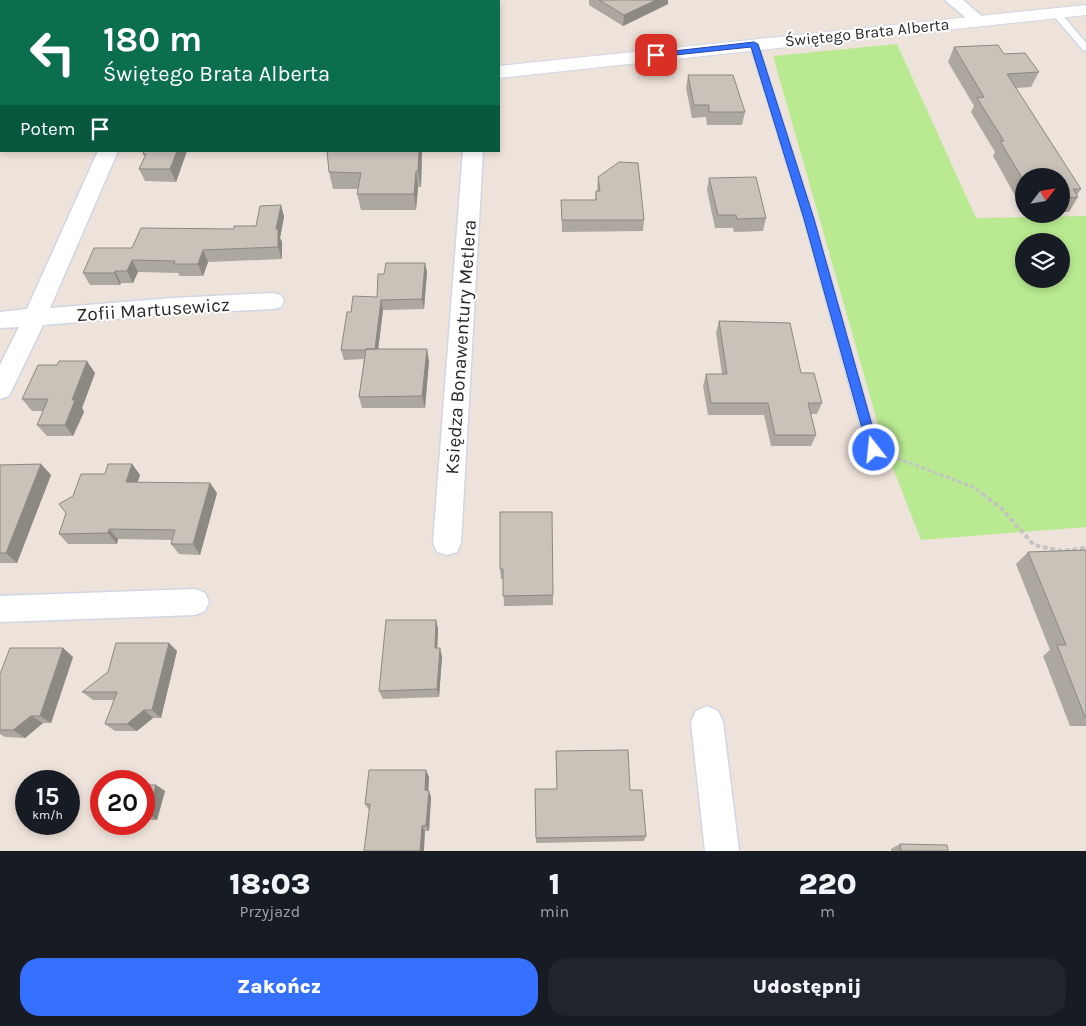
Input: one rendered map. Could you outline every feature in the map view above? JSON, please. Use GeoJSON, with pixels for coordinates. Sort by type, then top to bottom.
{"type":"FeatureCollection","features":[{"type":"Feature","properties":{"kind":"street"},"geometry":{"type":"LineString","coordinates":[[953,0],[978,20]]}},
{"type":"Feature","properties":{"kind":"street","name":"Świętego Brata Alberta"},"geometry":{"type":"LineString","coordinates":[[500,72],[1086,10]]}},
{"type":"Feature","properties":{"kind":"street"},"geometry":{"type":"LineString","coordinates":[[0,389],[34,318],[108,152]]}},
{"type":"Feature","properties":{"kind":"street","name":"Księdza Bonawentury Metlera"},"geometry":{"type":"LineString","coordinates":[[447,543],[473,152]]}},
{"type":"Feature","properties":{"kind":"street","name":"Zofii Martusewicz"},"geometry":{"type":"LineString","coordinates":[[0,320],[172,306],[273,301]]}},
{"type":"Feature","properties":{"kind":"street"},"geometry":{"type":"LineString","coordinates":[[0,610],[195,602]]}},
{"type":"Feature","properties":{"kind":"street"},"geometry":{"type":"LineString","coordinates":[[707,722],[722,851]]}},
{"type":"Feature","properties":{"kind":"lane"},"geometry":{"type":"LineString","coordinates":[[1056,13],[1086,48]]}},
{"type":"Feature","properties":{"kind":"lane"},"geometry":{"type":"LineString","coordinates":[[754,44],[809,219],[874,450]]}},
{"type":"Feature","properties":{"kind":"path"},"geometry":{"type":"LineString","coordinates":[[874,450],[973,488],[1000,507],[1034,545],[1061,551],[1086,548]]}},
{"type":"Feature","properties":{"kind":"green space"},"geometry":{"type":"Polygon","coordinates":[[[897,44],[976,218],[1015,217],[1015,223],[1070,223],[1070,216],[1086,216],[1086,527],[921,540],[884,445],[773,56],[897,44]]]}},
{"type":"Feature","properties":{"kind":"building"},"geometry":{"type":"Polygon","coordinates":[[[599,0],[656,0],[624,15],[599,0]]]}},
{"type":"Feature","properties":{"kind":"building"},"geometry":{"type":"Polygon","coordinates":[[[998,45],[1004,54],[1025,53],[1039,72],[1007,74],[1067,168],[1016,168],[1000,141],[1004,141],[977,98],[984,97],[954,47],[998,45]]]}},
{"type":"Feature","properties":{"kind":"building"},"geometry":{"type":"Polygon","coordinates":[[[688,75],[733,75],[745,112],[709,112],[709,105],[694,105],[688,75]]]}},
{"type":"Feature","properties":{"kind":"building"},"geometry":{"type":"Polygon","coordinates":[[[144,152],[177,152],[170,169],[139,169],[146,154],[143,154],[144,152]]]}},
{"type":"Feature","properties":{"kind":"building"},"geometry":{"type":"Polygon","coordinates":[[[327,152],[419,152],[414,194],[357,194],[361,173],[329,172],[327,152]]]}},
{"type":"Feature","properties":{"kind":"building"},"geometry":{"type":"Polygon","coordinates":[[[619,162],[638,163],[644,220],[562,220],[561,200],[596,200],[596,191],[600,191],[598,177],[619,162]]]}},
{"type":"Feature","properties":{"kind":"building"},"geometry":{"type":"Polygon","coordinates":[[[1070,172],[1081,189],[1073,189],[1078,197],[1070,197],[1070,172]]]}},
{"type":"Feature","properties":{"kind":"building"},"geometry":{"type":"Polygon","coordinates":[[[756,177],[766,218],[737,219],[736,215],[718,215],[709,178],[756,177]]]}},
{"type":"Feature","properties":{"kind":"building"},"geometry":{"type":"Polygon","coordinates":[[[281,205],[276,229],[278,229],[278,247],[203,250],[198,264],[174,264],[175,261],[132,260],[127,271],[83,273],[94,248],[132,248],[141,228],[234,229],[234,226],[256,226],[260,206],[281,205]]]}},
{"type":"Feature","properties":{"kind":"building"},"geometry":{"type":"Polygon","coordinates":[[[386,263],[425,263],[422,299],[381,300],[375,349],[341,350],[347,312],[351,312],[353,296],[377,297],[378,274],[384,274],[386,263]]]}},
{"type":"Feature","properties":{"kind":"building"},"geometry":{"type":"Polygon","coordinates":[[[719,321],[790,323],[801,373],[814,373],[822,403],[808,403],[816,435],[775,435],[768,403],[711,403],[706,374],[727,374],[719,321]]]}},
{"type":"Feature","properties":{"kind":"building"},"geometry":{"type":"Polygon","coordinates":[[[366,349],[427,349],[422,396],[359,397],[366,349]]]}},
{"type":"Feature","properties":{"kind":"building"},"geometry":{"type":"Polygon","coordinates":[[[59,361],[87,361],[72,400],[75,400],[65,425],[37,425],[48,399],[22,399],[38,365],[57,365],[59,361]]]}},
{"type":"Feature","properties":{"kind":"building"},"geometry":{"type":"Polygon","coordinates":[[[41,464],[6,553],[0,553],[0,465],[41,464]]]}},
{"type":"Feature","properties":{"kind":"building"},"geometry":{"type":"Polygon","coordinates":[[[108,464],[132,464],[126,482],[210,483],[193,544],[171,544],[175,530],[109,529],[108,533],[59,534],[66,513],[59,504],[73,496],[81,474],[105,474],[108,464]]]}},
{"type":"Feature","properties":{"kind":"building"},"geometry":{"type":"Polygon","coordinates":[[[500,512],[552,512],[553,595],[503,596],[503,569],[500,569],[500,512]]]}},
{"type":"Feature","properties":{"kind":"building"},"geometry":{"type":"Polygon","coordinates":[[[1086,550],[1085,717],[1057,645],[1066,645],[1028,552],[1086,550]]]}},
{"type":"Feature","properties":{"kind":"building"},"geometry":{"type":"Polygon","coordinates":[[[386,620],[436,620],[435,648],[440,648],[437,689],[379,691],[386,620]]]}},
{"type":"Feature","properties":{"kind":"building"},"geometry":{"type":"Polygon","coordinates":[[[116,643],[169,643],[152,710],[144,710],[127,724],[105,724],[117,692],[82,692],[108,672],[116,643]]]}},
{"type":"Feature","properties":{"kind":"building"},"geometry":{"type":"Polygon","coordinates":[[[10,648],[63,648],[40,716],[31,716],[13,730],[0,730],[0,674],[10,648]]]}},
{"type":"Feature","properties":{"kind":"building"},"geometry":{"type":"Polygon","coordinates":[[[628,750],[630,790],[642,790],[646,836],[536,838],[535,789],[557,789],[556,751],[628,750]]]}},
{"type":"Feature","properties":{"kind":"building"},"geometry":{"type":"Polygon","coordinates":[[[369,770],[426,770],[425,790],[429,791],[426,825],[422,826],[420,851],[364,851],[370,804],[365,804],[369,770]]]}},
{"type":"Feature","properties":{"kind":"building"},"geometry":{"type":"Polygon","coordinates":[[[900,844],[947,845],[948,851],[901,851],[900,844]]]}},
{"type":"Feature","properties":{"kind":"route"},"geometry":{"type":"LineString","coordinates":[[656,55],[754,44],[809,219],[874,450]]}}]}
